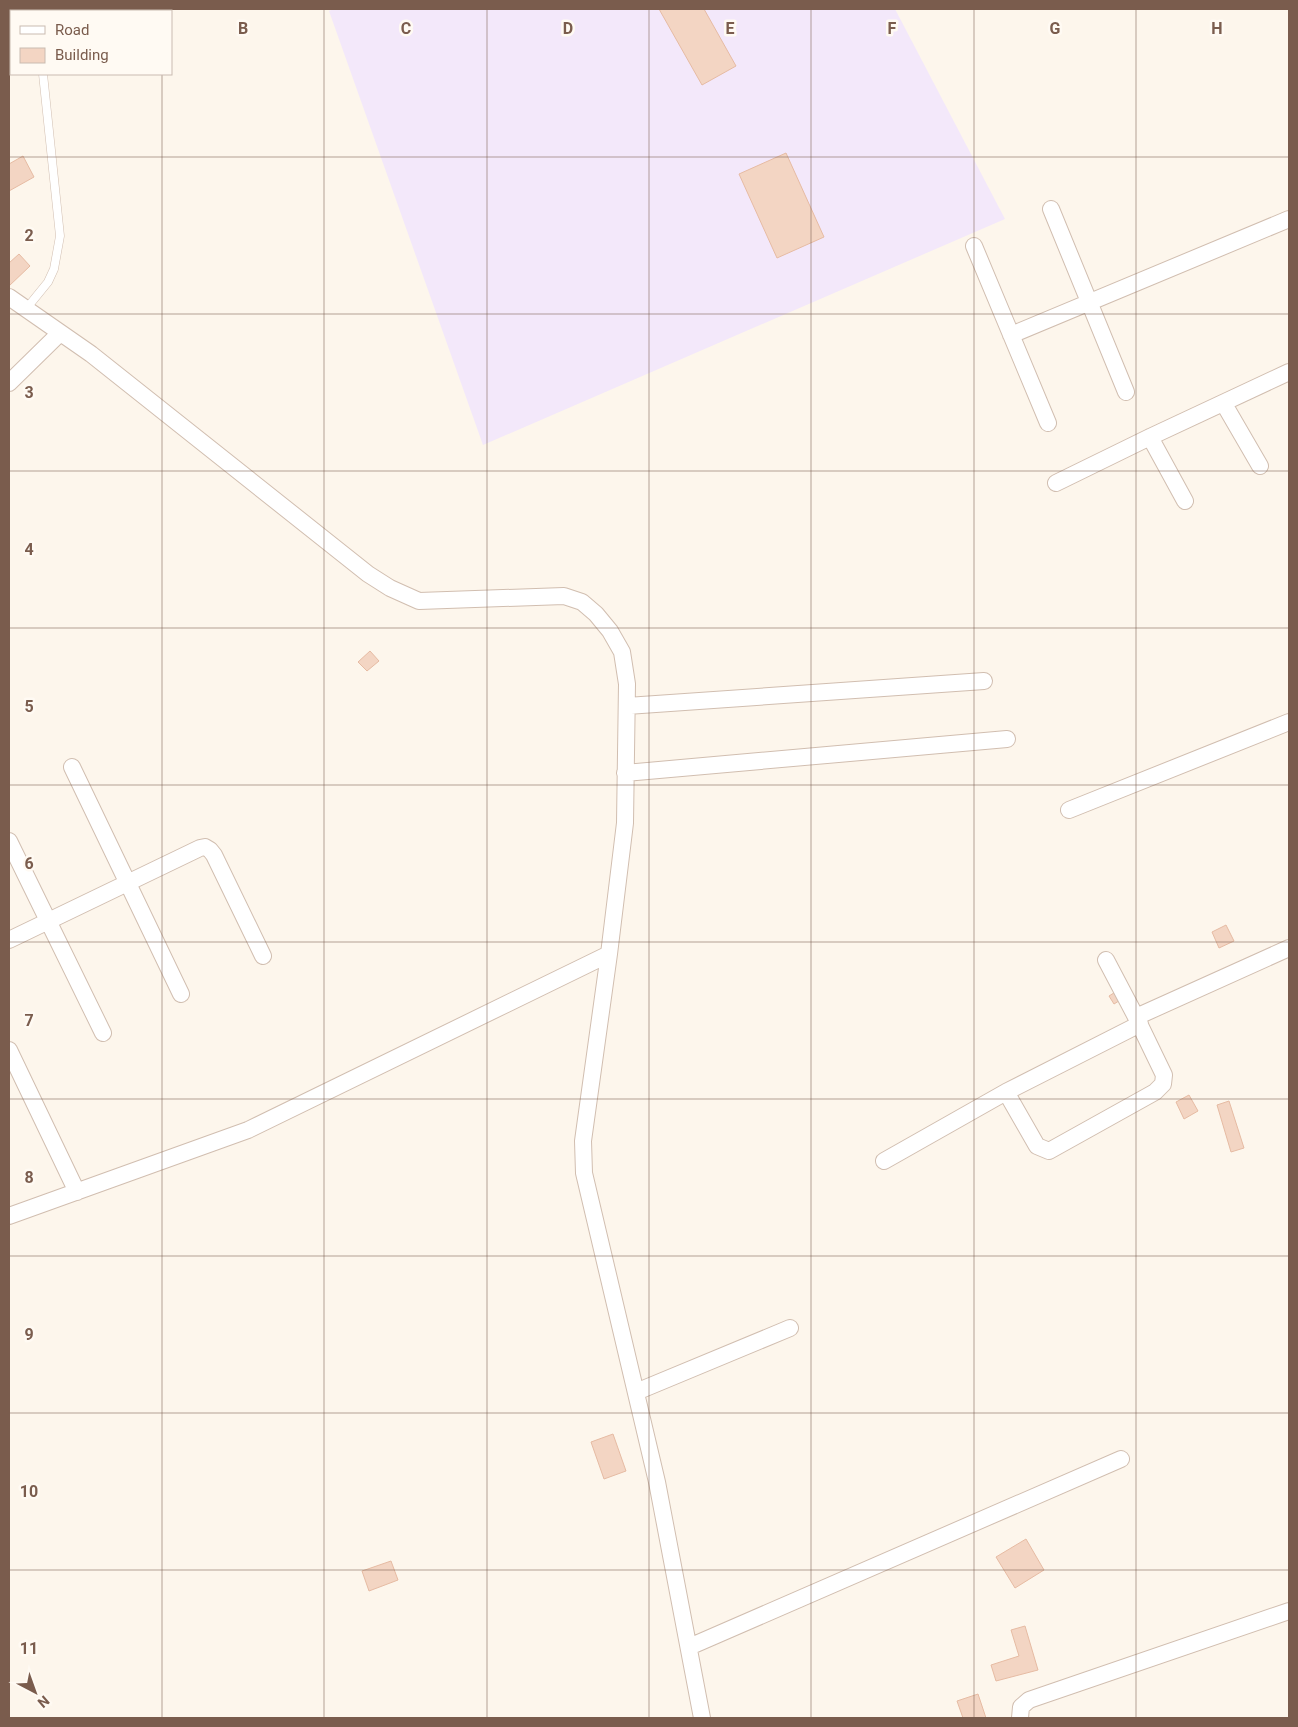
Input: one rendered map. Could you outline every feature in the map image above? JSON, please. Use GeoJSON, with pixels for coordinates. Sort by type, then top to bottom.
{"type":"FeatureCollection","features":[{"type":"Feature","properties":{"kind":"street"},"geometry":{"type":"LineString","coordinates":[[1051,209],[1126,392]]}},
{"type":"Feature","properties":{"kind":"street"},"geometry":{"type":"LineString","coordinates":[[1011,335],[1289,219]]}},
{"type":"Feature","properties":{"kind":"street"},"geometry":{"type":"LineString","coordinates":[[974,246],[1048,423]]}},
{"type":"Feature","properties":{"kind":"street"},"geometry":{"type":"LineString","coordinates":[[9,297],[90,354],[368,574],[390,588],[419,601],[564,596],[582,602],[596,614],[610,631],[622,652],[627,684],[625,823],[610,954],[582,1158],[661,1500],[702,1718]]}},
{"type":"Feature","properties":{"kind":"street"},"geometry":{"type":"LineString","coordinates":[[9,383],[60,332]]}},
{"type":"Feature","properties":{"kind":"street"},"geometry":{"type":"LineString","coordinates":[[1056,483],[1289,372]]}},
{"type":"Feature","properties":{"kind":"street"},"geometry":{"type":"LineString","coordinates":[[1224,404],[1260,466]]}},
{"type":"Feature","properties":{"kind":"street"},"geometry":{"type":"LineString","coordinates":[[1150,437],[1186,501]]}},
{"type":"Feature","properties":{"kind":"street"},"geometry":{"type":"LineString","coordinates":[[627,706],[984,681]]}},
{"type":"Feature","properties":{"kind":"street"},"geometry":{"type":"LineString","coordinates":[[1069,810],[1289,722]]}},
{"type":"Feature","properties":{"kind":"street"},"geometry":{"type":"LineString","coordinates":[[625,773],[1007,739]]}},
{"type":"Feature","properties":{"kind":"street"},"geometry":{"type":"LineString","coordinates":[[72,767],[181,994]]}},
{"type":"Feature","properties":{"kind":"street"},"geometry":{"type":"LineString","coordinates":[[9,841],[103,1033]]}},
{"type":"Feature","properties":{"kind":"street"},"geometry":{"type":"LineString","coordinates":[[9,940],[200,848],[206,847],[214,855],[263,956]]}},
{"type":"Feature","properties":{"kind":"street"},"geometry":{"type":"LineString","coordinates":[[884,1161],[1138,1020],[1289,948]]}},
{"type":"Feature","properties":{"kind":"street"},"geometry":{"type":"LineString","coordinates":[[9,1216],[248,1130],[610,954]]}},
{"type":"Feature","properties":{"kind":"street"},"geometry":{"type":"LineString","coordinates":[[1006,1092],[1037,1146],[1049,1151],[1155,1092],[1163,1084],[1164,1075],[1138,1020],[1106,960]]}},
{"type":"Feature","properties":{"kind":"street"},"geometry":{"type":"LineString","coordinates":[[9,1050],[77,1192]]}},
{"type":"Feature","properties":{"kind":"street"},"geometry":{"type":"LineString","coordinates":[[636,1392],[790,1328]]}},
{"type":"Feature","properties":{"kind":"street"},"geometry":{"type":"LineString","coordinates":[[689,1647],[1122,1459]]}},
{"type":"Feature","properties":{"kind":"street"},"geometry":{"type":"LineString","coordinates":[[1020,1718],[1021,1707],[1029,1700],[1289,1610]]}},
{"type":"Feature","properties":{"kind":"lane"},"geometry":{"type":"LineString","coordinates":[[26,309],[48,282],[54,269],[60,236],[43,75]]}},
{"type":"Feature","properties":{"kind":"shaded area"},"geometry":{"type":"Polygon","coordinates":[[[333,9],[895,9],[1005,219],[483,445],[329,11],[333,9]]]}},
{"type":"Feature","properties":{"kind":"building"},"geometry":{"type":"Polygon","coordinates":[[[659,9],[704,9],[736,66],[702,85],[659,9]]]}},
{"type":"Feature","properties":{"kind":"building"},"geometry":{"type":"Polygon","coordinates":[[[786,153],[824,237],[777,258],[739,174],[786,153]]]}},
{"type":"Feature","properties":{"kind":"building"},"geometry":{"type":"Polygon","coordinates":[[[23,156],[34,177],[9,191],[9,164],[23,156]]]}},
{"type":"Feature","properties":{"kind":"building"},"geometry":{"type":"Polygon","coordinates":[[[19,254],[30,266],[9,286],[9,263],[19,254]]]}},
{"type":"Feature","properties":{"kind":"building"},"geometry":{"type":"Polygon","coordinates":[[[370,651],[379,661],[367,671],[358,662],[370,651]]]}},
{"type":"Feature","properties":{"kind":"building"},"geometry":{"type":"Polygon","coordinates":[[[1226,925],[1234,941],[1219,948],[1212,932],[1226,925]]]}},
{"type":"Feature","properties":{"kind":"building"},"geometry":{"type":"Polygon","coordinates":[[[1117,991],[1122,999],[1114,1004],[1109,996],[1117,991]]]}},
{"type":"Feature","properties":{"kind":"building"},"geometry":{"type":"Polygon","coordinates":[[[1189,1095],[1198,1111],[1184,1119],[1176,1102],[1189,1095]]]}},
{"type":"Feature","properties":{"kind":"building"},"geometry":{"type":"Polygon","coordinates":[[[1229,1101],[1244,1148],[1231,1152],[1217,1105],[1229,1101]]]}},
{"type":"Feature","properties":{"kind":"building"},"geometry":{"type":"Polygon","coordinates":[[[613,1434],[626,1471],[604,1479],[591,1442],[613,1434]]]}},
{"type":"Feature","properties":{"kind":"building"},"geometry":{"type":"Polygon","coordinates":[[[1026,1539],[1044,1570],[1015,1588],[996,1557],[1026,1539]]]}},
{"type":"Feature","properties":{"kind":"building"},"geometry":{"type":"Polygon","coordinates":[[[391,1561],[398,1580],[369,1591],[362,1571],[391,1561]]]}},
{"type":"Feature","properties":{"kind":"building"},"geometry":{"type":"Polygon","coordinates":[[[1025,1626],[1038,1670],[996,1681],[991,1665],[1019,1656],[1011,1630],[1025,1626]]]}},
{"type":"Feature","properties":{"kind":"building"},"geometry":{"type":"Polygon","coordinates":[[[978,1694],[986,1718],[963,1718],[957,1701],[978,1694]]]}}]}
